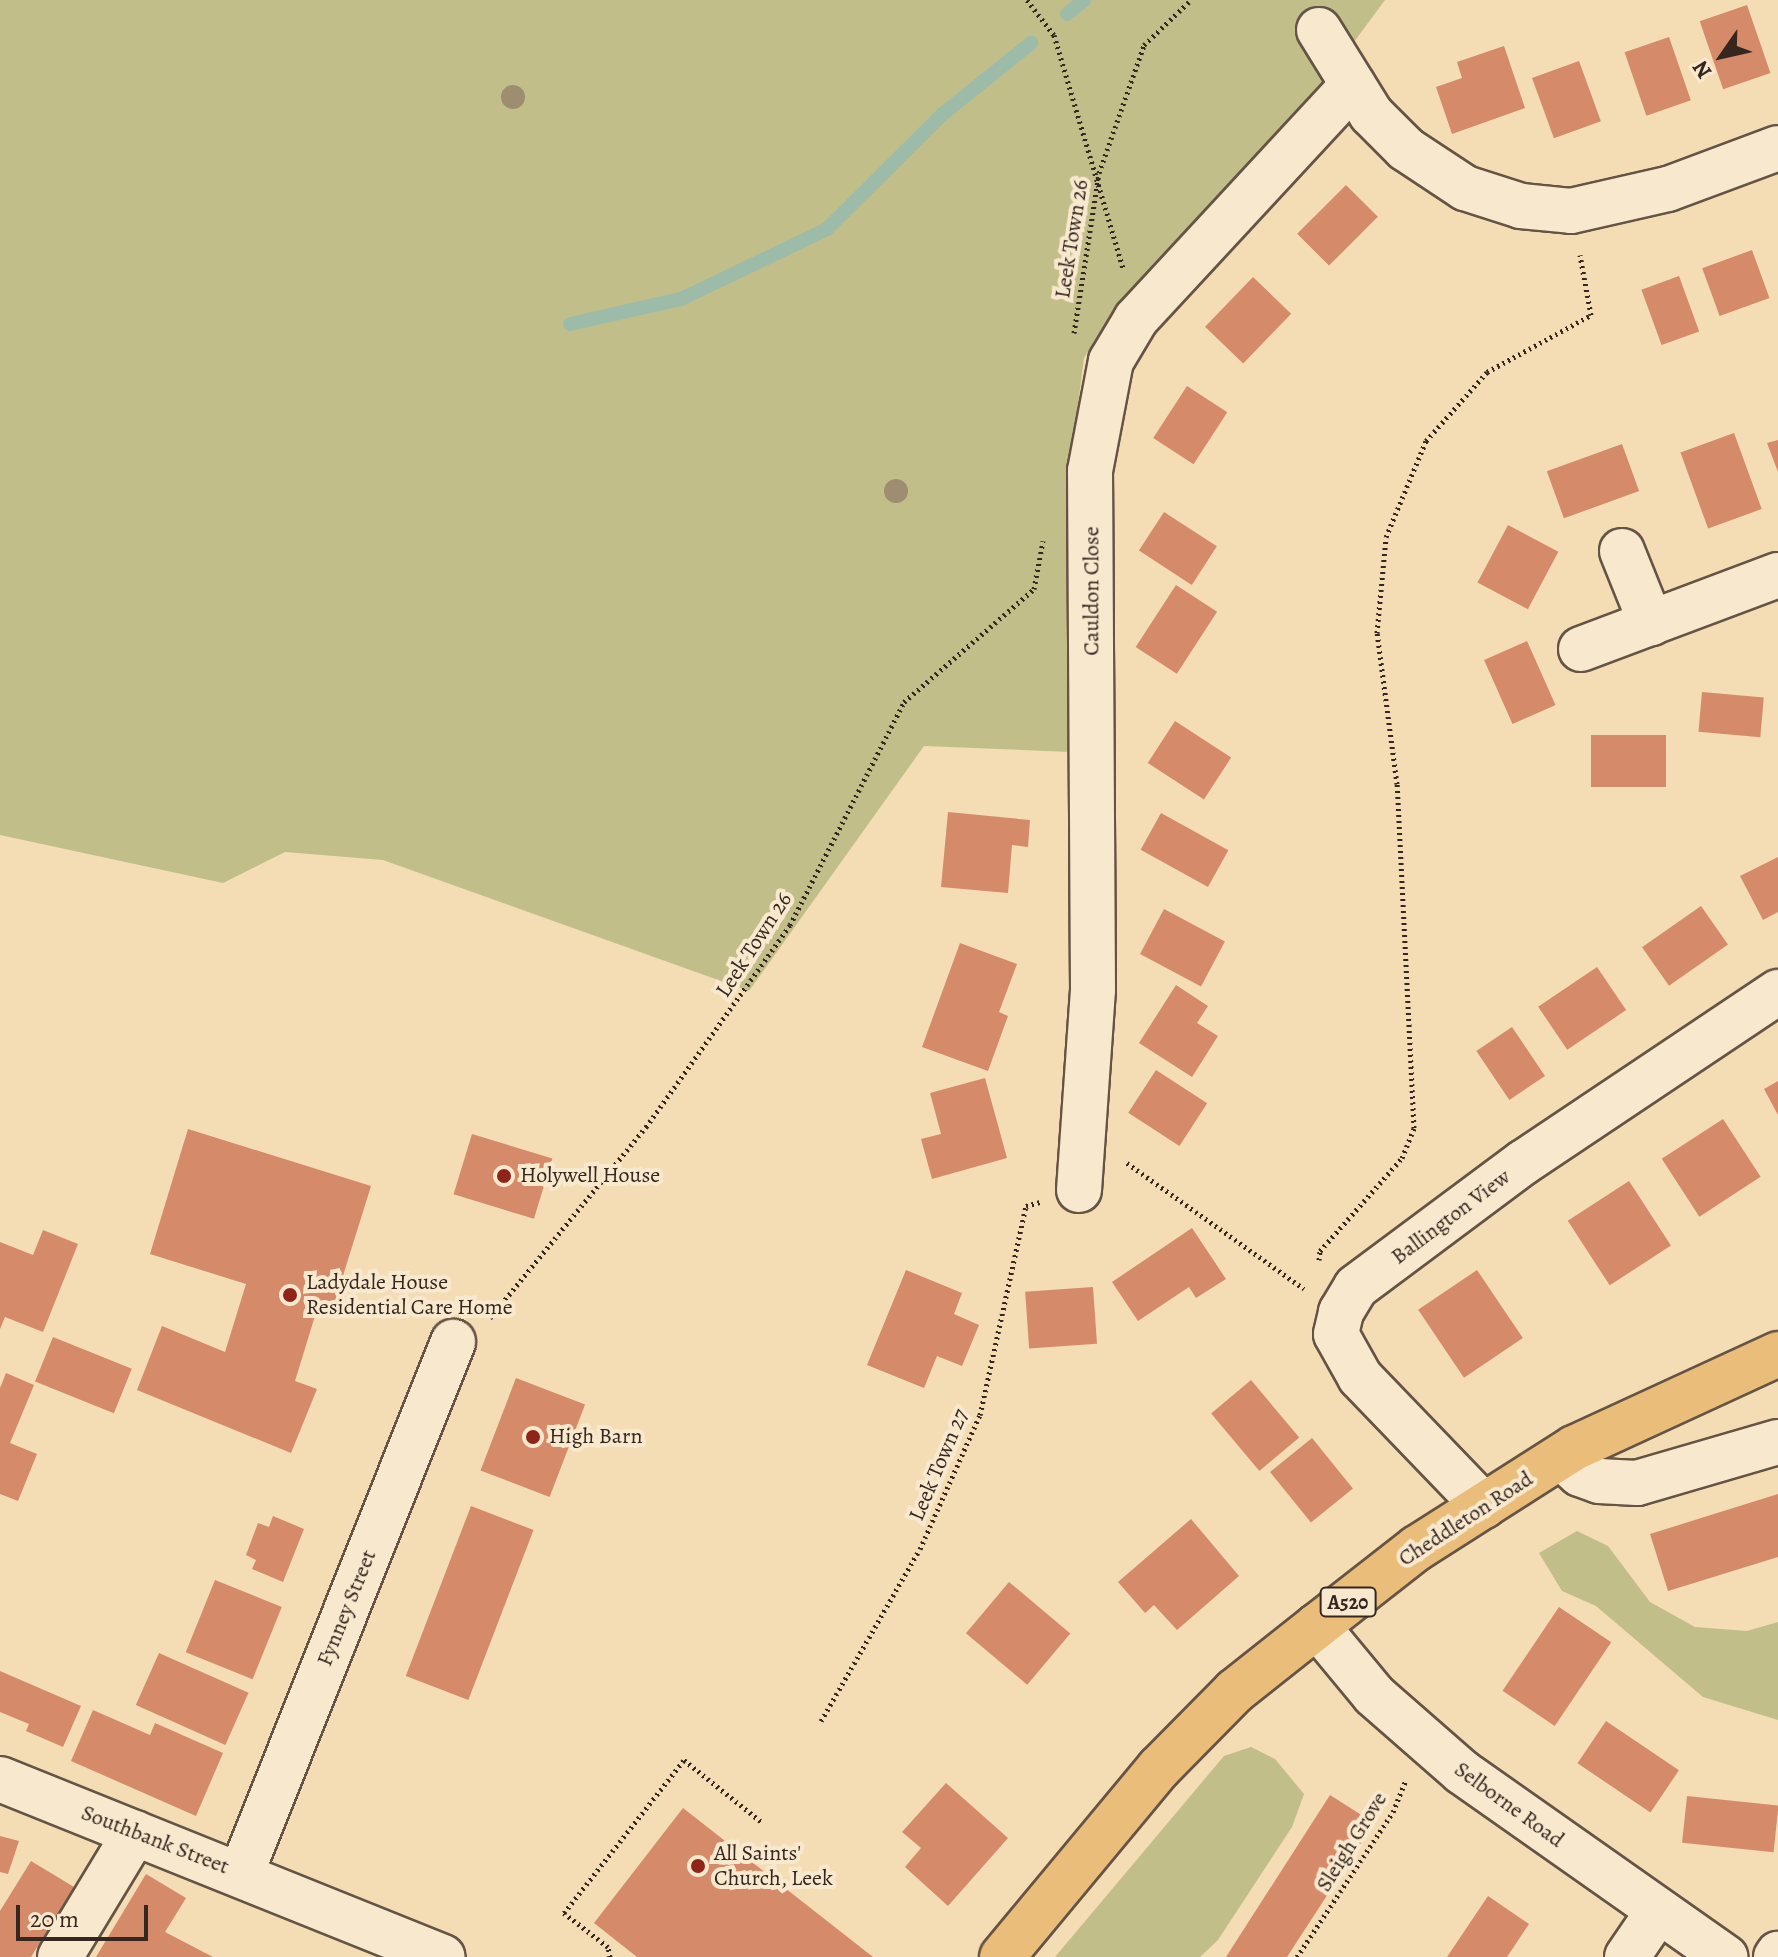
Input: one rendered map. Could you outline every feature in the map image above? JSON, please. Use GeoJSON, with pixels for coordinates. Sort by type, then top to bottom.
{"type":"FeatureCollection","features":[{"type":"Feature","properties":{"kind":"highway","name":"Cheddleton Road"},"geometry":{"type":"LineString","coordinates":[[1002,1957],[1159,1768],[1235,1691],[1417,1548],[1561,1457],[1778,1354]]}},
{"type":"Feature","properties":{"kind":"street"},"geometry":{"type":"LineString","coordinates":[[1319,30],[1371,114],[1406,149],[1465,188],[1521,206],[1571,211],[1668,189],[1778,148]]}},
{"type":"Feature","properties":{"kind":"street","name":"Cauldon Close"},"geometry":{"type":"LineString","coordinates":[[1079,1190],[1093,990],[1090,471],[1111,361],[1136,319],[1353,85]]}},
{"type":"Feature","properties":{"kind":"street"},"geometry":{"type":"LineString","coordinates":[[1622,551],[1651,623]]}},
{"type":"Feature","properties":{"kind":"street"},"geometry":{"type":"LineString","coordinates":[[1581,649],[1778,575]]}},
{"type":"Feature","properties":{"kind":"street","name":"Ballington View"},"geometry":{"type":"LineString","coordinates":[[1328,1304],[1356,1287],[1524,1162],[1778,992]]}},
{"type":"Feature","properties":{"kind":"street"},"geometry":{"type":"LineString","coordinates":[[1328,1304],[1336,1334],[1360,1377],[1484,1506]]}},
{"type":"Feature","properties":{"kind":"street","name":"Fynney Street"},"geometry":{"type":"LineString","coordinates":[[241,1874],[453,1342]]}},
{"type":"Feature","properties":{"kind":"street"},"geometry":{"type":"LineString","coordinates":[[1561,1457],[1580,1474],[1599,1481],[1637,1483],[1778,1442]]}},
{"type":"Feature","properties":{"kind":"street","name":"Selborne Road"},"geometry":{"type":"LineString","coordinates":[[1317,1626],[1374,1695],[1424,1739],[1657,1913],[1725,1957]]}},
{"type":"Feature","properties":{"kind":"street","name":"Southbank Street"},"geometry":{"type":"LineString","coordinates":[[0,1779],[241,1874],[421,1953]]}},
{"type":"Feature","properties":{"kind":"street"},"geometry":{"type":"LineString","coordinates":[[60,1957],[135,1833]]}},
{"type":"Feature","properties":{"kind":"street"},"geometry":{"type":"LineString","coordinates":[[1627,1957],[1657,1913]]}},
{"type":"Feature","properties":{"kind":"path"},"geometry":{"type":"LineString","coordinates":[[1027,0],[1054,35],[1099,173],[1136,319]]}},
{"type":"Feature","properties":{"kind":"path","name":"Leek Town 26"},"geometry":{"type":"LineString","coordinates":[[1073,341],[1099,173],[1144,45],[1191,0]]}},
{"type":"Feature","properties":{"kind":"path"},"geometry":{"type":"LineString","coordinates":[[1328,1304],[1320,1251],[1402,1158],[1414,1128],[1397,784],[1377,633],[1386,537],[1426,441],[1487,372],[1591,315],[1571,211]]}},
{"type":"Feature","properties":{"kind":"path","name":"Leek Town 26"},"geometry":{"type":"LineString","coordinates":[[453,1342],[479,1331],[655,1115],[790,925],[904,702],[1034,589],[1042,545]]}},
{"type":"Feature","properties":{"kind":"path"},"geometry":{"type":"LineString","coordinates":[[1083,1132],[1328,1304]]}},
{"type":"Feature","properties":{"kind":"path","name":"Leek Town 27"},"geometry":{"type":"LineString","coordinates":[[821,1721],[920,1549],[980,1415],[1026,1206],[1079,1190]]}},
{"type":"Feature","properties":{"kind":"path","name":"Sleigh Grove"},"geometry":{"type":"LineString","coordinates":[[1297,1957],[1393,1812],[1424,1739]]}},
{"type":"Feature","properties":{"kind":"path"},"geometry":{"type":"LineString","coordinates":[[610,1957],[608,1947],[564,1913],[684,1760],[763,1823]]}},
{"type":"Feature","properties":{"kind":"shaded area"},"geometry":{"type":"Polygon","coordinates":[[[0,0],[1385,0],[1325,81],[1116,310],[1084,358],[1067,490],[1070,752],[924,746],[749,991],[383,860],[285,852],[223,883],[0,835],[0,0]]]}},
{"type":"Feature","properties":{"kind":"shaded area"},"geometry":{"type":"Polygon","coordinates":[[[1577,1531],[1608,1546],[1650,1602],[1695,1627],[1747,1631],[1778,1622],[1778,1720],[1703,1697],[1596,1606],[1562,1591],[1539,1553],[1577,1531]]]}},
{"type":"Feature","properties":{"kind":"shaded area"},"geometry":{"type":"Polygon","coordinates":[[[1251,1747],[1275,1759],[1304,1794],[1292,1827],[1218,1940],[1200,1957],[1055,1957],[1224,1756],[1251,1747]]]}},
{"type":"Feature","properties":{"kind":"building"},"geometry":{"type":"Polygon","coordinates":[[[1747,5],[1770,73],[1723,89],[1700,21],[1747,5]]]}},
{"type":"Feature","properties":{"kind":"building"},"geometry":{"type":"Polygon","coordinates":[[[1669,37],[1691,100],[1646,116],[1625,52],[1669,37]]]}},
{"type":"Feature","properties":{"kind":"building"},"geometry":{"type":"Polygon","coordinates":[[[1504,46],[1525,108],[1452,134],[1436,87],[1462,78],[1457,62],[1504,46]]]}},
{"type":"Feature","properties":{"kind":"building"},"geometry":{"type":"Polygon","coordinates":[[[1579,61],[1601,121],[1554,138],[1532,78],[1579,61]]]}},
{"type":"Feature","properties":{"kind":"building"},"geometry":{"type":"Polygon","coordinates":[[[1346,185],[1378,217],[1329,266],[1297,234],[1346,185]]]}},
{"type":"Feature","properties":{"kind":"building"},"geometry":{"type":"Polygon","coordinates":[[[1752,250],[1769,298],[1720,316],[1702,268],[1752,250]]]}},
{"type":"Feature","properties":{"kind":"building"},"geometry":{"type":"Polygon","coordinates":[[[1679,276],[1699,331],[1662,345],[1641,290],[1679,276]]]}},
{"type":"Feature","properties":{"kind":"building"},"geometry":{"type":"Polygon","coordinates":[[[1253,277],[1291,314],[1243,363],[1205,327],[1253,277]]]}},
{"type":"Feature","properties":{"kind":"building"},"geometry":{"type":"Polygon","coordinates":[[[1187,386],[1227,412],[1193,464],[1153,438],[1187,386]]]}},
{"type":"Feature","properties":{"kind":"building"},"geometry":{"type":"Polygon","coordinates":[[[1734,433],[1762,509],[1708,529],[1680,452],[1734,433]]]}},
{"type":"Feature","properties":{"kind":"building"},"geometry":{"type":"Polygon","coordinates":[[[1778,440],[1778,472],[1767,443],[1778,440]]]}},
{"type":"Feature","properties":{"kind":"building"},"geometry":{"type":"Polygon","coordinates":[[[1622,444],[1639,491],[1564,518],[1547,471],[1622,444]]]}},
{"type":"Feature","properties":{"kind":"building"},"geometry":{"type":"Polygon","coordinates":[[[1164,512],[1217,546],[1192,585],[1139,551],[1164,512]]]}},
{"type":"Feature","properties":{"kind":"building"},"geometry":{"type":"Polygon","coordinates":[[[1508,525],[1558,552],[1528,609],[1477,582],[1508,525]]]}},
{"type":"Feature","properties":{"kind":"building"},"geometry":{"type":"Polygon","coordinates":[[[1176,585],[1217,612],[1177,674],[1136,647],[1176,585]]]}},
{"type":"Feature","properties":{"kind":"building"},"geometry":{"type":"Polygon","coordinates":[[[1527,641],[1555,705],[1513,724],[1484,660],[1527,641]]]}},
{"type":"Feature","properties":{"kind":"building"},"geometry":{"type":"Polygon","coordinates":[[[1702,692],[1764,697],[1760,737],[1699,732],[1702,692]]]}},
{"type":"Feature","properties":{"kind":"building"},"geometry":{"type":"Polygon","coordinates":[[[1175,721],[1231,757],[1204,799],[1148,763],[1175,721]]]}},
{"type":"Feature","properties":{"kind":"building"},"geometry":{"type":"Polygon","coordinates":[[[1591,735],[1666,735],[1666,787],[1591,787],[1591,735]]]}},
{"type":"Feature","properties":{"kind":"building"},"geometry":{"type":"Polygon","coordinates":[[[948,812],[1030,820],[1028,847],[1012,845],[1008,893],[941,887],[948,812]]]}},
{"type":"Feature","properties":{"kind":"building"},"geometry":{"type":"Polygon","coordinates":[[[1161,813],[1228,850],[1208,887],[1141,850],[1161,813]]]}},
{"type":"Feature","properties":{"kind":"building"},"geometry":{"type":"Polygon","coordinates":[[[1778,857],[1778,912],[1763,920],[1740,876],[1778,857]]]}},
{"type":"Feature","properties":{"kind":"building"},"geometry":{"type":"Polygon","coordinates":[[[1701,906],[1728,945],[1669,986],[1642,947],[1701,906]]]}},
{"type":"Feature","properties":{"kind":"building"},"geometry":{"type":"Polygon","coordinates":[[[1164,909],[1225,941],[1201,986],[1140,954],[1164,909]]]}},
{"type":"Feature","properties":{"kind":"building"},"geometry":{"type":"Polygon","coordinates":[[[960,943],[1017,964],[999,1012],[1008,1016],[988,1071],[922,1047],[960,943]]]}},
{"type":"Feature","properties":{"kind":"building"},"geometry":{"type":"Polygon","coordinates":[[[1597,967],[1626,1010],[1567,1050],[1538,1007],[1597,967]]]}},
{"type":"Feature","properties":{"kind":"building"},"geometry":{"type":"Polygon","coordinates":[[[1176,985],[1208,1006],[1197,1023],[1218,1036],[1192,1077],[1139,1043],[1176,985]]]}},
{"type":"Feature","properties":{"kind":"building"},"geometry":{"type":"Polygon","coordinates":[[[1512,1027],[1545,1076],[1509,1100],[1476,1051],[1512,1027]]]}},
{"type":"Feature","properties":{"kind":"building"},"geometry":{"type":"Polygon","coordinates":[[[1156,1070],[1207,1103],[1179,1146],[1128,1113],[1156,1070]]]}},
{"type":"Feature","properties":{"kind":"building"},"geometry":{"type":"Polygon","coordinates":[[[985,1078],[1007,1158],[932,1179],[921,1139],[941,1134],[930,1093],[985,1078]]]}},
{"type":"Feature","properties":{"kind":"building"},"geometry":{"type":"Polygon","coordinates":[[[1778,1081],[1778,1115],[1764,1089],[1778,1081]]]}},
{"type":"Feature","properties":{"kind":"building"},"geometry":{"type":"Polygon","coordinates":[[[1723,1119],[1761,1177],[1699,1217],[1662,1159],[1723,1119]]]}},
{"type":"Feature","properties":{"kind":"building","name":"Ladydale House Residential Care Home"},"geometry":{"type":"Polygon","coordinates":[[[188,1129],[371,1186],[332,1311],[318,1306],[295,1381],[317,1389],[291,1453],[137,1390],[162,1326],[225,1352],[246,1284],[150,1254],[188,1129]]]}},
{"type":"Feature","properties":{"kind":"building","name":"Holywell House"},"geometry":{"type":"Polygon","coordinates":[[[472,1134],[552,1159],[534,1219],[454,1194],[472,1134]]]}},
{"type":"Feature","properties":{"kind":"building"},"geometry":{"type":"Polygon","coordinates":[[[1629,1181],[1671,1246],[1610,1285],[1568,1221],[1629,1181]]]}},
{"type":"Feature","properties":{"kind":"building"},"geometry":{"type":"Polygon","coordinates":[[[1192,1228],[1226,1279],[1196,1298],[1189,1287],[1138,1321],[1112,1282],[1192,1228]]]}},
{"type":"Feature","properties":{"kind":"building"},"geometry":{"type":"Polygon","coordinates":[[[43,1230],[78,1244],[43,1332],[5,1317],[0,1329],[0,1242],[33,1255],[43,1230]]]}},
{"type":"Feature","properties":{"kind":"building"},"geometry":{"type":"Polygon","coordinates":[[[906,1270],[962,1293],[954,1314],[979,1325],[962,1366],[937,1356],[924,1388],[867,1365],[906,1270]]]}},
{"type":"Feature","properties":{"kind":"building"},"geometry":{"type":"Polygon","coordinates":[[[1477,1270],[1523,1338],[1464,1378],[1418,1310],[1477,1270]]]}},
{"type":"Feature","properties":{"kind":"building"},"geometry":{"type":"Polygon","coordinates":[[[1093,1287],[1097,1344],[1029,1349],[1025,1292],[1093,1287]]]}},
{"type":"Feature","properties":{"kind":"building"},"geometry":{"type":"Polygon","coordinates":[[[53,1337],[132,1369],[114,1413],[35,1382],[53,1337]]]}},
{"type":"Feature","properties":{"kind":"building"},"geometry":{"type":"Polygon","coordinates":[[[6,1373],[34,1385],[10,1443],[37,1454],[18,1501],[0,1494],[0,1388],[6,1373]]]}},
{"type":"Feature","properties":{"kind":"building","name":"High Barn"},"geometry":{"type":"Polygon","coordinates":[[[516,1378],[585,1405],[550,1497],[481,1470],[516,1378]]]}},
{"type":"Feature","properties":{"kind":"building"},"geometry":{"type":"Polygon","coordinates":[[[1251,1380],[1299,1437],[1259,1471],[1211,1413],[1251,1380]]]}},
{"type":"Feature","properties":{"kind":"building"},"geometry":{"type":"Polygon","coordinates":[[[1312,1438],[1353,1489],[1311,1522],[1270,1472],[1312,1438]]]}},
{"type":"Feature","properties":{"kind":"building"},"geometry":{"type":"Polygon","coordinates":[[[1778,1494],[1778,1557],[1668,1591],[1650,1534],[1778,1494]]]}},
{"type":"Feature","properties":{"kind":"building"},"geometry":{"type":"Polygon","coordinates":[[[471,1506],[534,1530],[468,1700],[406,1676],[471,1506]]]}},
{"type":"Feature","properties":{"kind":"building"},"geometry":{"type":"Polygon","coordinates":[[[273,1516],[304,1529],[283,1582],[252,1569],[256,1560],[246,1555],[258,1523],[269,1527],[273,1516]]]}},
{"type":"Feature","properties":{"kind":"building"},"geometry":{"type":"Polygon","coordinates":[[[1191,1519],[1239,1576],[1177,1630],[1154,1605],[1145,1613],[1118,1582],[1191,1519]]]}},
{"type":"Feature","properties":{"kind":"building"},"geometry":{"type":"Polygon","coordinates":[[[215,1580],[282,1607],[253,1679],[186,1652],[215,1580]]]}},
{"type":"Feature","properties":{"kind":"building"},"geometry":{"type":"Polygon","coordinates":[[[1009,1582],[1070,1633],[1027,1685],[966,1633],[1009,1582]]]}},
{"type":"Feature","properties":{"kind":"building"},"geometry":{"type":"Polygon","coordinates":[[[1559,1607],[1611,1642],[1555,1726],[1503,1691],[1559,1607]]]}},
{"type":"Feature","properties":{"kind":"building"},"geometry":{"type":"Polygon","coordinates":[[[159,1653],[249,1693],[225,1745],[136,1705],[159,1653]]]}},
{"type":"Feature","properties":{"kind":"building"},"geometry":{"type":"Polygon","coordinates":[[[0,1671],[81,1706],[63,1747],[26,1731],[29,1724],[0,1712],[0,1671]]]}},
{"type":"Feature","properties":{"kind":"building"},"geometry":{"type":"Polygon","coordinates":[[[93,1710],[150,1735],[155,1723],[223,1753],[196,1816],[71,1761],[93,1710]]]}},
{"type":"Feature","properties":{"kind":"building"},"geometry":{"type":"Polygon","coordinates":[[[1606,1721],[1679,1770],[1650,1812],[1577,1763],[1606,1721]]]}},
{"type":"Feature","properties":{"kind":"building"},"geometry":{"type":"Polygon","coordinates":[[[946,1783],[1008,1838],[948,1906],[905,1867],[921,1848],[902,1832],[946,1783]]]}},
{"type":"Feature","properties":{"kind":"building"},"geometry":{"type":"Polygon","coordinates":[[[1330,1795],[1374,1823],[1287,1957],[1226,1957],[1330,1795]]]}},
{"type":"Feature","properties":{"kind":"building"},"geometry":{"type":"Polygon","coordinates":[[[1687,1796],[1778,1806],[1774,1852],[1682,1843],[1687,1796]]]}},
{"type":"Feature","properties":{"kind":"building","name":"All Saints' Church, Leek"},"geometry":{"type":"Polygon","coordinates":[[[683,1808],[873,1957],[637,1957],[594,1923],[683,1808]]]}},
{"type":"Feature","properties":{"kind":"building"},"geometry":{"type":"Polygon","coordinates":[[[0,1836],[19,1841],[8,1874],[0,1872],[0,1836]]]}},
{"type":"Feature","properties":{"kind":"building"},"geometry":{"type":"Polygon","coordinates":[[[31,1861],[74,1887],[31,1957],[0,1957],[0,1911],[31,1861]]]}},
{"type":"Feature","properties":{"kind":"building"},"geometry":{"type":"Polygon","coordinates":[[[146,1874],[186,1898],[165,1932],[213,1957],[96,1957],[146,1874]]]}},
{"type":"Feature","properties":{"kind":"building"},"geometry":{"type":"Polygon","coordinates":[[[1488,1896],[1529,1924],[1507,1957],[1447,1957],[1488,1896]]]}},
{"type":"Feature","properties":{"kind":"waterway"},"geometry":{"type":"LineString","coordinates":[[1067,14],[1084,0]]}},
{"type":"Feature","properties":{"kind":"waterway"},"geometry":{"type":"LineString","coordinates":[[570,324],[681,299],[827,229],[944,113],[1031,43]]}},
{"type":"Feature","properties":{"kind":"place","name":"Holywell House"},"geometry":{"type":"Point","coordinates":[504,1176]}},
{"type":"Feature","properties":{"kind":"place","name":"Ladydale House Residential Care Home"},"geometry":{"type":"Point","coordinates":[290,1295]}},
{"type":"Feature","properties":{"kind":"place","name":"High Barn"},"geometry":{"type":"Point","coordinates":[533,1437]}},
{"type":"Feature","properties":{"kind":"place","name":"All Saints' Church, Leek"},"geometry":{"type":"Point","coordinates":[698,1866]}}]}
